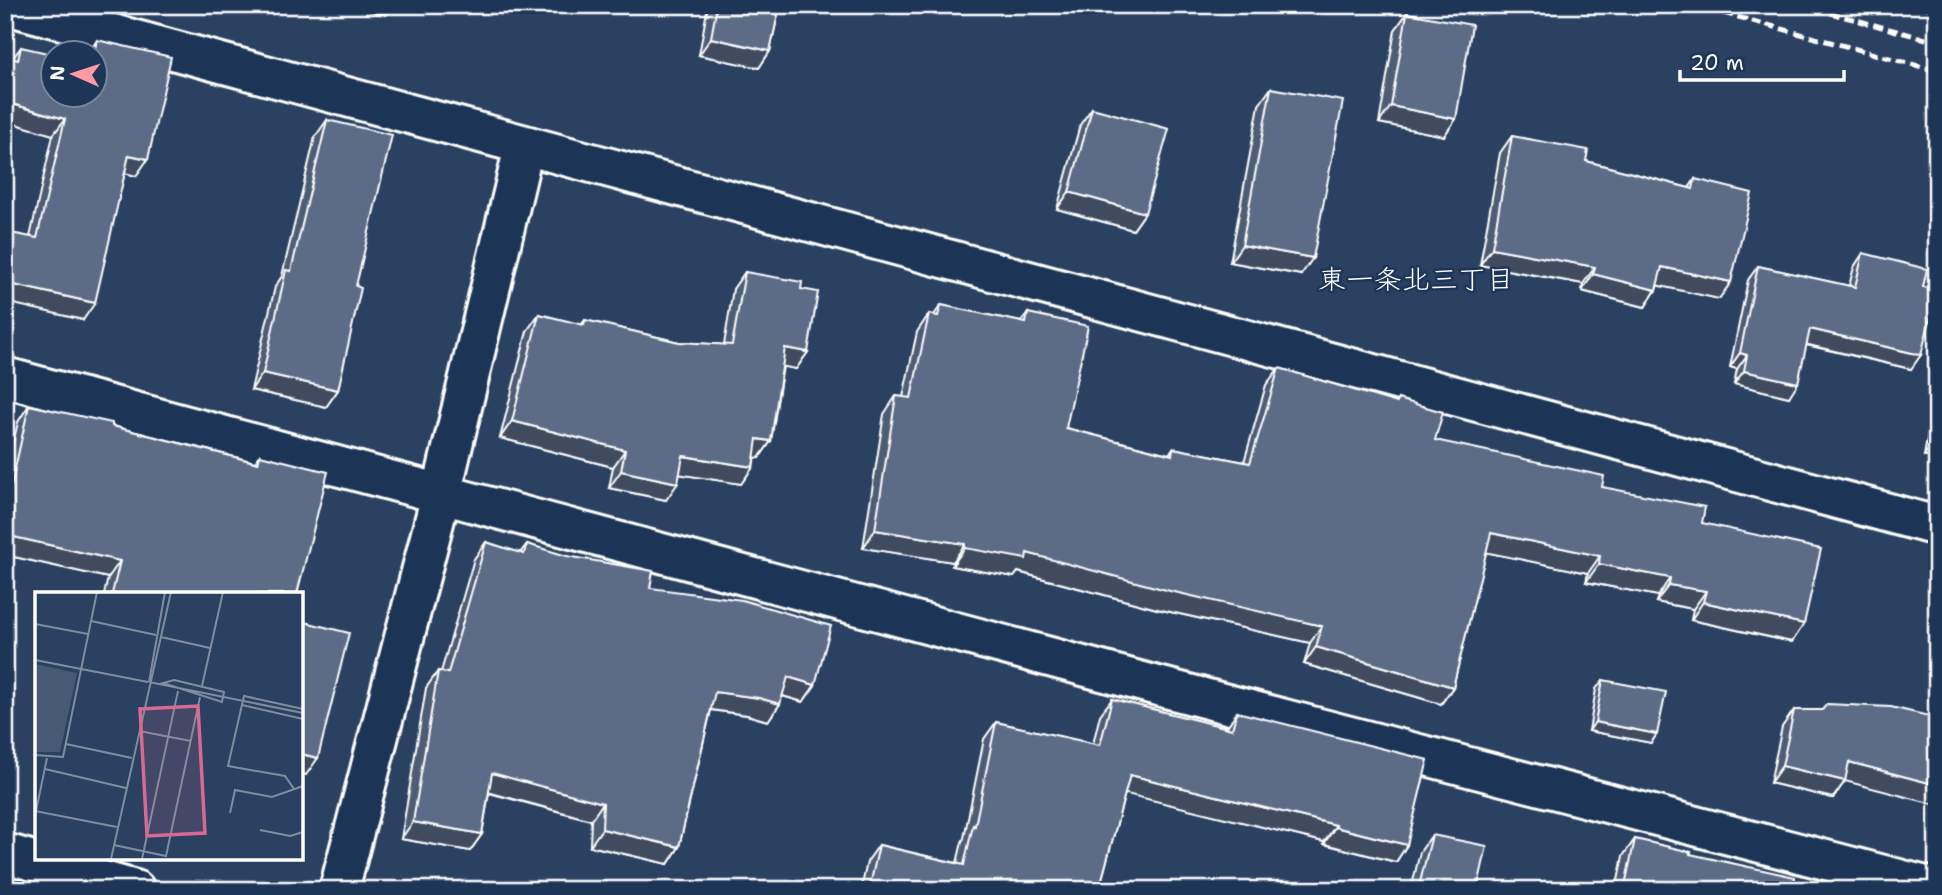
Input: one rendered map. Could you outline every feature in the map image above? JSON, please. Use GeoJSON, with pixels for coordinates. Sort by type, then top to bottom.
{"type":"FeatureCollection","features":[{"type":"Feature","properties":{"kind":"main road"},"geometry":{"type":"LineString","coordinates":[[6,5],[524,147],[1937,526]]}},
{"type":"Feature","properties":{"kind":"main road"},"geometry":{"type":"LineString","coordinates":[[339,890],[441,495],[524,147]]}},
{"type":"Feature","properties":{"kind":"main road"},"geometry":{"type":"LineString","coordinates":[[5,377],[1181,692],[1937,889]]}},
{"type":"Feature","properties":{"kind":"main road"},"geometry":{"type":"LineString","coordinates":[[5,853],[135,890]]}},
{"type":"Feature","properties":{"kind":"building"},"geometry":{"type":"Polygon","coordinates":[[[717,5],[780,5],[770,51],[711,38],[717,5]]]}},
{"type":"Feature","properties":{"kind":"building"},"geometry":{"type":"Polygon","coordinates":[[[1407,13],[1472,25],[1456,119],[1391,106],[1407,13]]]}},
{"type":"Feature","properties":{"kind":"building"},"geometry":{"type":"Polygon","coordinates":[[[108,43],[171,57],[148,159],[129,155],[95,303],[5,283],[5,232],[37,238],[65,119],[5,102],[5,56],[18,60],[21,47],[38,51],[38,108],[108,108],[108,43]]]}},
{"type":"Feature","properties":{"kind":"building"},"geometry":{"type":"Polygon","coordinates":[[[1271,88],[1343,101],[1313,258],[1242,245],[1271,88]]]}},
{"type":"Feature","properties":{"kind":"building"},"geometry":{"type":"Polygon","coordinates":[[[1092,108],[1169,129],[1145,213],[1069,192],[1092,108]]]}},
{"type":"Feature","properties":{"kind":"building"},"geometry":{"type":"Polygon","coordinates":[[[327,120],[392,135],[356,286],[361,288],[338,390],[263,373],[286,270],[291,271],[327,120]]]}},
{"type":"Feature","properties":{"kind":"building"},"geometry":{"type":"Polygon","coordinates":[[[1512,136],[1588,150],[1586,161],[1693,189],[1695,179],[1752,193],[1731,282],[1662,267],[1656,290],[1593,274],[1595,267],[1492,248],[1512,136]]]}},
{"type":"Feature","properties":{"kind":"building"},"geometry":{"type":"Polygon","coordinates":[[[1863,253],[1927,269],[1923,287],[1937,292],[1921,355],[1810,329],[1798,383],[1744,371],[1747,355],[1740,353],[1758,266],[1855,287],[1863,253]]]}},
{"type":"Feature","properties":{"kind":"building"},"geometry":{"type":"Polygon","coordinates":[[[745,272],[802,282],[801,289],[818,292],[808,352],[785,348],[771,441],[757,439],[753,467],[683,456],[678,483],[621,471],[625,450],[512,421],[539,314],[584,325],[585,320],[679,342],[732,345],[745,272]]]}},
{"type":"Feature","properties":{"kind":"building"},"geometry":{"type":"Polygon","coordinates":[[[941,305],[1026,323],[1028,313],[1088,326],[1066,428],[1172,455],[1173,448],[1250,463],[1279,368],[1397,403],[1398,399],[1443,412],[1435,440],[1604,476],[1602,487],[1705,507],[1702,523],[1821,549],[1804,624],[1703,602],[1706,591],[1669,585],[1670,578],[1599,564],[1600,556],[1491,533],[1453,687],[1316,647],[1322,626],[1170,591],[1027,553],[1026,559],[965,548],[965,544],[875,530],[896,396],[911,398],[929,314],[938,316],[941,305]]]}},
{"type":"Feature","properties":{"kind":"building"},"geometry":{"type":"Polygon","coordinates":[[[29,405],[112,423],[112,426],[258,463],[260,455],[328,472],[298,592],[112,592],[120,561],[5,535],[5,514],[29,405]]]}},
{"type":"Feature","properties":{"kind":"building"},"geometry":{"type":"Polygon","coordinates":[[[486,542],[524,554],[527,544],[567,556],[653,571],[650,588],[742,600],[831,626],[815,685],[788,677],[780,704],[715,692],[679,847],[602,829],[603,803],[492,773],[482,834],[413,822],[438,671],[448,673],[486,542]]]}},
{"type":"Feature","properties":{"kind":"building"},"geometry":{"type":"Polygon","coordinates":[[[303,622],[349,633],[318,758],[303,754],[303,622]]]}},
{"type":"Feature","properties":{"kind":"building"},"geometry":{"type":"Polygon","coordinates":[[[1603,680],[1666,692],[1657,734],[1595,722],[1603,680]]]}},
{"type":"Feature","properties":{"kind":"building"},"geometry":{"type":"Polygon","coordinates":[[[1112,699],[1232,729],[1237,712],[1428,760],[1407,845],[1130,775],[1099,890],[869,890],[879,845],[964,865],[973,825],[975,826],[996,722],[1100,745],[1112,699]]]}},
{"type":"Feature","properties":{"kind":"building"},"geometry":{"type":"Polygon","coordinates":[[[1827,704],[1891,707],[1937,718],[1937,785],[1849,762],[1845,781],[1782,766],[1794,710],[1822,710],[1827,704]]]}},
{"type":"Feature","properties":{"kind":"building"},"geometry":{"type":"Polygon","coordinates":[[[1432,835],[1487,846],[1477,890],[1418,890],[1432,835]]]}},
{"type":"Feature","properties":{"kind":"building"},"geometry":{"type":"Polygon","coordinates":[[[1635,839],[1795,877],[1793,890],[1624,890],[1635,839]]]}},
{"type":"Feature","properties":{"kind":"railway"},"geometry":{"type":"LineString","coordinates":[[1694,5],[1937,71]]}},
{"type":"Feature","properties":{"kind":"railway"},"geometry":{"type":"LineString","coordinates":[[1801,5],[1937,42]]}},
{"type":"Feature","properties":{"kind":"railway"},"geometry":{"type":"LineString","coordinates":[[1920,5],[1937,10]]}},
{"type":"Feature","properties":{"kind":"district","name":"東一条北三丁目"},"geometry":{"type":"Point","coordinates":[1416,279]}}]}
